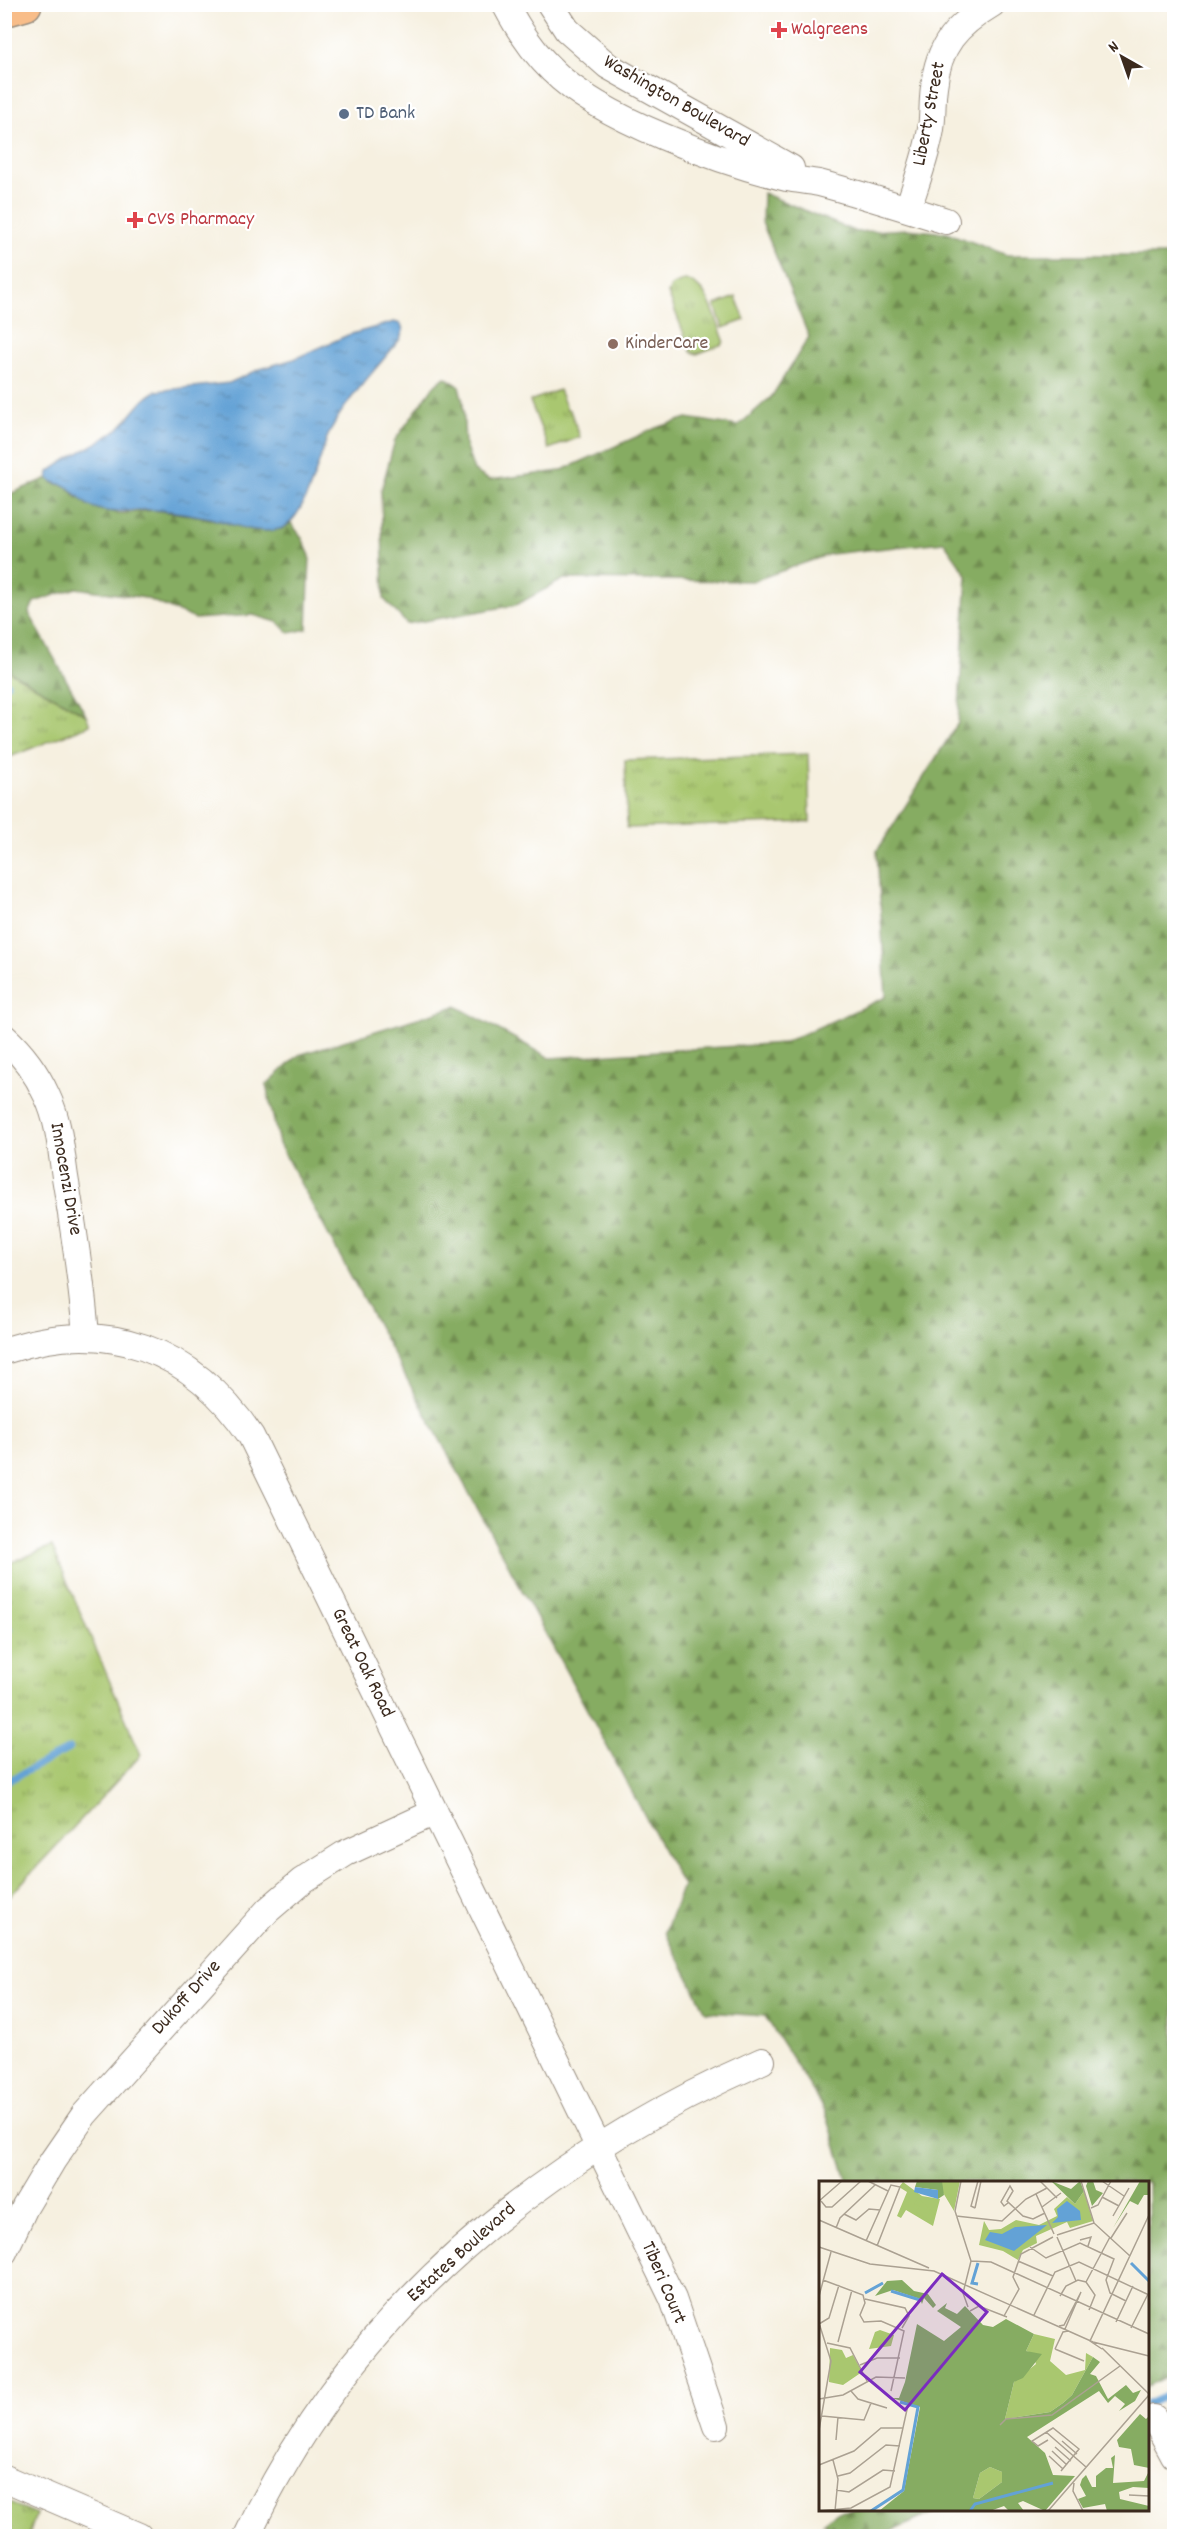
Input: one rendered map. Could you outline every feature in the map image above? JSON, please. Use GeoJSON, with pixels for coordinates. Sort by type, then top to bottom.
{"type":"FeatureCollection","features":[{"type":"Feature","properties":{"kind":"main road"},"geometry":{"type":"LineString","coordinates":[[4,10],[25,4]]}},
{"type":"Feature","properties":{"kind":"street","name":"Washington Boulevard"},"geometry":{"type":"LineString","coordinates":[[505,4],[517,26],[554,72],[577,91],[617,116],[697,149],[786,177],[818,183],[946,221]]}},
{"type":"Feature","properties":{"kind":"street","name":"Washington Boulevard"},"geometry":{"type":"LineString","coordinates":[[550,4],[567,30],[608,66],[818,183]]}},
{"type":"Feature","properties":{"kind":"street","name":"Liberty Street"},"geometry":{"type":"LineString","coordinates":[[908,209],[931,129],[934,86],[939,58],[951,35],[992,4]]}},
{"type":"Feature","properties":{"kind":"street","name":"Innocenzi Drive"},"geometry":{"type":"LineString","coordinates":[[4,1037],[17,1049],[36,1074],[49,1099],[56,1124],[82,1276],[86,1336]]}},
{"type":"Feature","properties":{"kind":"street","name":"Great Oak Road"},"geometry":{"type":"LineString","coordinates":[[4,1351],[27,1343],[58,1337],[86,1336],[124,1341],[153,1351],[193,1373],[209,1385],[234,1410],[251,1436],[598,2145]]}},
{"type":"Feature","properties":{"kind":"street","name":"Dukoff Drive"},"geometry":{"type":"LineString","coordinates":[[4,2252],[25,2208],[53,2160],[84,2115],[268,1910],[302,1881],[346,1853],[435,1812]]}},
{"type":"Feature","properties":{"kind":"street","name":"Estates Boulevard"},"geometry":{"type":"LineString","coordinates":[[247,2536],[287,2461],[322,2407],[361,2355],[403,2306],[448,2260],[497,2217],[548,2178],[598,2145],[661,2109],[762,2061]]}},
{"type":"Feature","properties":{"kind":"street","name":"Tiberi Court"},"geometry":{"type":"LineString","coordinates":[[598,2145],[673,2299],[716,2426]]}},
{"type":"Feature","properties":{"kind":"street"},"geometry":{"type":"LineString","coordinates":[[1154,2418],[1174,2455]]}},
{"type":"Feature","properties":{"kind":"street"},"geometry":{"type":"LineString","coordinates":[[4,2478],[139,2536]]}},
{"type":"Feature","properties":{"kind":"green space"},"geometry":{"type":"Polygon","coordinates":[[[763,193],[856,232],[907,229],[948,233],[1007,255],[1174,255],[1174,2373],[1149,2386],[1149,2181],[848,2181],[825,2110],[765,2016],[706,2012],[665,1932],[683,1886],[279,1144],[266,1085],[299,1055],[456,1006],[550,1058],[783,1043],[886,997],[877,851],[958,723],[967,575],[944,542],[830,554],[753,581],[564,579],[516,605],[407,624],[384,599],[381,491],[395,440],[433,387],[445,377],[459,386],[463,402],[465,444],[474,471],[489,480],[560,471],[656,428],[687,418],[738,426],[772,396],[809,337],[762,222],[763,193]]]}},
{"type":"Feature","properties":{"kind":"green space"},"geometry":{"type":"Polygon","coordinates":[[[685,280],[693,283],[706,296],[724,340],[723,344],[697,354],[691,352],[668,293],[671,286],[685,280]]]}},
{"type":"Feature","properties":{"kind":"green space"},"geometry":{"type":"Polygon","coordinates":[[[736,297],[745,320],[723,328],[715,305],[736,297]]]}},
{"type":"Feature","properties":{"kind":"green space"},"geometry":{"type":"Polygon","coordinates":[[[559,390],[567,409],[570,410],[580,437],[549,449],[530,401],[559,390]]]}},
{"type":"Feature","properties":{"kind":"green space"},"geometry":{"type":"Polygon","coordinates":[[[48,478],[53,483],[68,486],[76,497],[118,514],[153,510],[205,517],[249,529],[282,529],[291,523],[302,538],[310,556],[307,629],[290,633],[277,622],[253,615],[195,619],[145,598],[76,588],[34,602],[29,613],[86,715],[5,669],[5,496],[48,478]]]}},
{"type":"Feature","properties":{"kind":"green space"},"geometry":{"type":"Polygon","coordinates":[[[5,669],[86,715],[90,725],[5,759],[5,669]]]}},
{"type":"Feature","properties":{"kind":"green space"},"geometry":{"type":"Polygon","coordinates":[[[808,754],[810,822],[627,828],[625,760],[808,754]]]}},
{"type":"Feature","properties":{"kind":"green space"},"geometry":{"type":"Polygon","coordinates":[[[52,1546],[141,1755],[5,1901],[5,1565],[52,1546]]]}},
{"type":"Feature","properties":{"kind":"green space"},"geometry":{"type":"Polygon","coordinates":[[[4,2501],[36,2514],[29,2536],[5,2536],[4,2501]]]}},
{"type":"Feature","properties":{"kind":"green space"},"geometry":{"type":"Polygon","coordinates":[[[839,2511],[938,2511],[881,2536],[850,2536],[822,2523],[839,2511]]]}},
{"type":"Feature","properties":{"kind":"water"},"geometry":{"type":"Polygon","coordinates":[[[394,322],[401,324],[403,330],[400,339],[341,412],[327,438],[303,503],[289,524],[280,529],[252,530],[205,517],[167,511],[106,511],[88,505],[68,487],[48,478],[49,472],[120,427],[145,399],[156,391],[229,383],[260,369],[294,359],[348,335],[394,322]]]}},
{"type":"Feature","properties":{"kind":"waterway"},"geometry":{"type":"LineString","coordinates":[[4,1632],[9,1629]]}},
{"type":"Feature","properties":{"kind":"waterway"},"geometry":{"type":"LineString","coordinates":[[4,1783],[69,1749]]}},
{"type":"Feature","properties":{"kind":"waterway"},"geometry":{"type":"LineString","coordinates":[[1149,2404],[1174,2392]]}},
{"type":"Feature","properties":{"kind":"place","name":"Walgreens"},"geometry":{"type":"Point","coordinates":[779,30]}},
{"type":"Feature","properties":{"kind":"place","name":"TD Bank"},"geometry":{"type":"Point","coordinates":[344,114]}},
{"type":"Feature","properties":{"kind":"place","name":"CVS Pharmacy"},"geometry":{"type":"Point","coordinates":[135,220]}},
{"type":"Feature","properties":{"kind":"place","name":"KinderCare"},"geometry":{"type":"Point","coordinates":[613,344]}}]}
